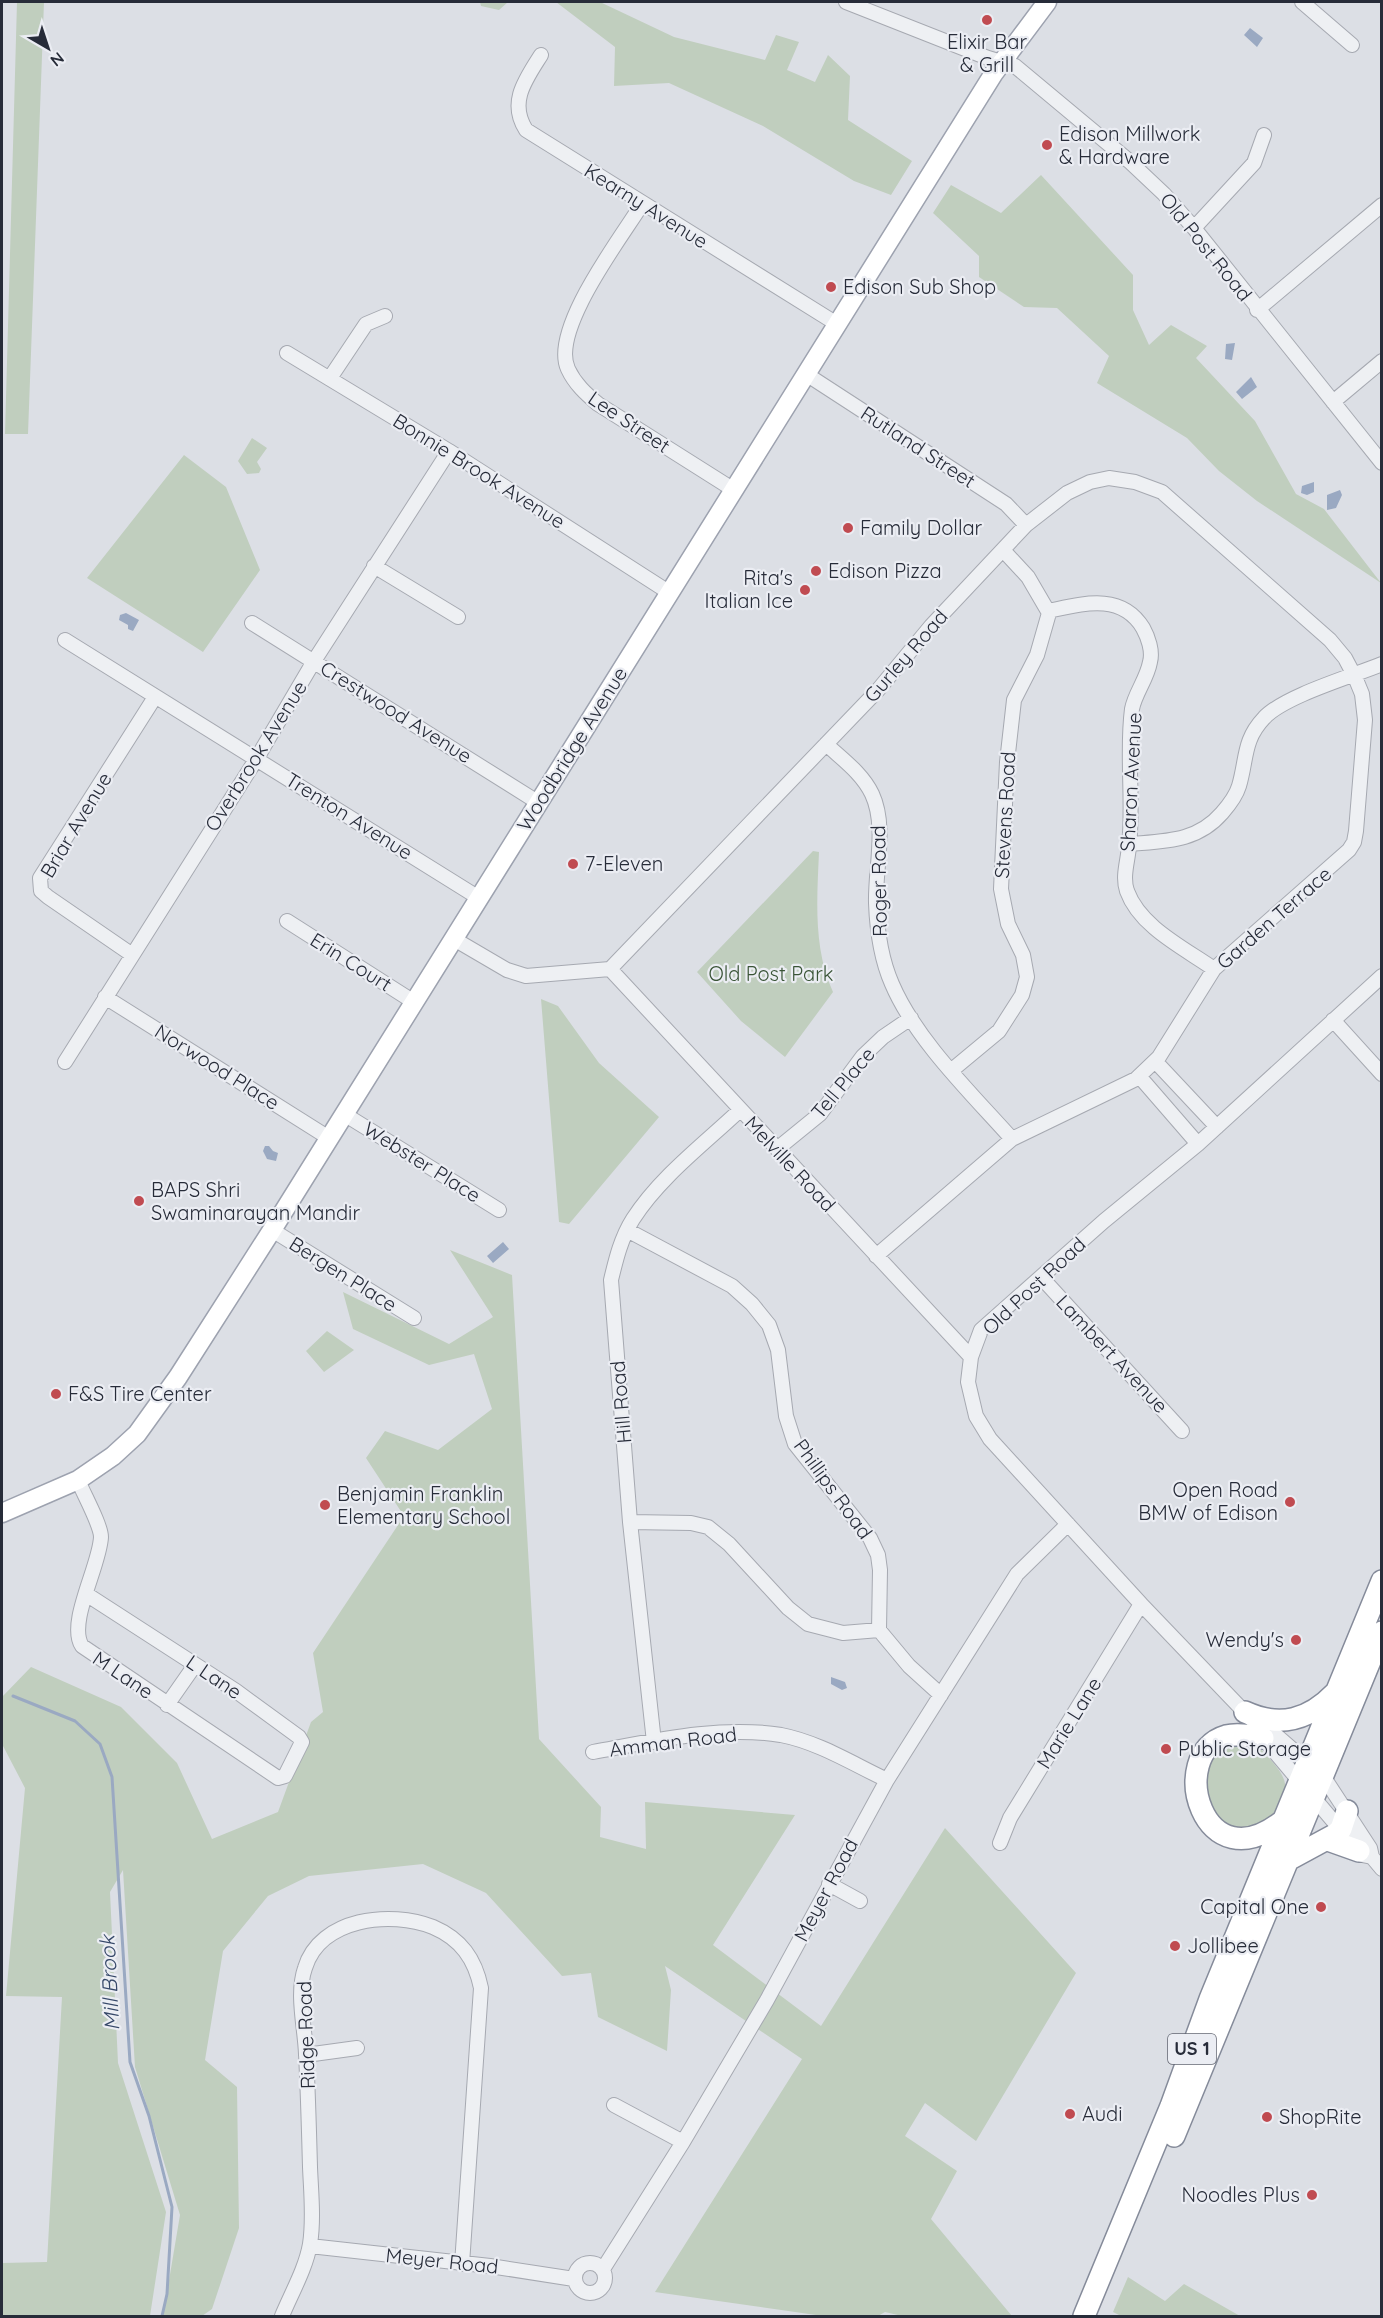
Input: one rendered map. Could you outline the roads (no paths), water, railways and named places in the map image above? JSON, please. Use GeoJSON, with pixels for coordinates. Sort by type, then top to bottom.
{"type":"FeatureCollection","features":[{"type":"Feature","properties":{"kind":"highway","name":"US 1"},"geometry":{"type":"LineString","coordinates":[[1100,2316],[1288,1860],[1337,1690],[1382,1581]]}},
{"type":"Feature","properties":{"kind":"highway","name":"US 1"},"geometry":{"type":"LineString","coordinates":[[1084,2316],[1171,2106],[1210,2000],[1285,1819],[1311,1779],[1382,1632]]}},
{"type":"Feature","properties":{"kind":"highway"},"geometry":{"type":"LineString","coordinates":[[1285,1819],[1257,1838],[1236,1839],[1214,1828],[1207,1820],[1197,1796],[1198,1768],[1206,1752],[1217,1741],[1268,1720],[1296,1719],[1315,1711],[1337,1690]]}},
{"type":"Feature","properties":{"kind":"highway"},"geometry":{"type":"LineString","coordinates":[[1288,1860],[1339,1827],[1365,1854]]}},
{"type":"Feature","properties":{"kind":"main road","name":"Woodbridge Avenue"},"geometry":{"type":"LineString","coordinates":[[2,1513],[78,1480],[113,1456],[137,1434],[178,1377],[330,1138],[1003,60],[1047,2]]}},
{"type":"Feature","properties":{"kind":"main road","name":"Woodbridge Avenue"},"geometry":{"type":"LineString","coordinates":[[2,1504],[78,1480]]}},
{"type":"Feature","properties":{"kind":"street","name":"Old Post Road"},"geometry":{"type":"LineString","coordinates":[[846,2],[988,58],[1003,60],[1026,74],[1129,161],[1164,194],[1194,228],[1257,310],[1382,463]]}},
{"type":"Feature","properties":{"kind":"street"},"geometry":{"type":"LineString","coordinates":[[1302,2],[1352,45]]}},
{"type":"Feature","properties":{"kind":"street","name":"Kearny Avenue"},"geometry":{"type":"LineString","coordinates":[[541,55],[518,96],[526,130],[837,324]]}},
{"type":"Feature","properties":{"kind":"street"},"geometry":{"type":"LineString","coordinates":[[1194,228],[1254,163],[1264,135]]}},
{"type":"Feature","properties":{"kind":"street","name":"Lee Street"},"geometry":{"type":"LineString","coordinates":[[642,204],[572,317],[566,341],[567,368],[580,388],[598,404],[734,490]]}},
{"type":"Feature","properties":{"kind":"street"},"geometry":{"type":"LineString","coordinates":[[1257,310],[1382,205]]}},
{"type":"Feature","properties":{"kind":"street"},"geometry":{"type":"LineString","coordinates":[[330,378],[366,324],[385,316]]}},
{"type":"Feature","properties":{"kind":"street","name":"Bonnie Brook Avenue"},"geometry":{"type":"LineString","coordinates":[[287,353],[449,451],[670,593]]}},
{"type":"Feature","properties":{"kind":"street"},"geometry":{"type":"LineString","coordinates":[[1333,402],[1382,361]]}},
{"type":"Feature","properties":{"kind":"street","name":"Rutland Street"},"geometry":{"type":"LineString","coordinates":[[806,374],[1006,504],[1026,525]]}},
{"type":"Feature","properties":{"kind":"street","name":"Overbrook Avenue"},"geometry":{"type":"LineString","coordinates":[[65,1062],[131,954],[257,758],[314,661],[449,451]]}},
{"type":"Feature","properties":{"kind":"street","name":"Gurley Road"},"geometry":{"type":"LineString","coordinates":[[610,969],[687,892],[878,690],[931,626],[1026,525],[1067,493],[1090,482],[1109,478],[1135,482],[1162,492],[1330,640],[1345,658],[1354,675]]}},
{"type":"Feature","properties":{"kind":"street"},"geometry":{"type":"LineString","coordinates":[[1003,550],[1028,577],[1048,611]]}},
{"type":"Feature","properties":{"kind":"street"},"geometry":{"type":"LineString","coordinates":[[374,566],[458,617]]}},
{"type":"Feature","properties":{"kind":"street","name":"Sharon Avenue"},"geometry":{"type":"LineString","coordinates":[[1048,611],[1088,603],[1105,603],[1124,608],[1137,619],[1148,636],[1151,662],[1132,708],[1130,844],[1124,880],[1133,902],[1152,926],[1214,969]]}},
{"type":"Feature","properties":{"kind":"street","name":"Stevens Road"},"geometry":{"type":"LineString","coordinates":[[952,1070],[999,1031],[1011,1016],[1022,995],[1026,977],[1023,955],[1008,924],[1001,889],[1007,762],[1014,700],[1037,655],[1048,611]]}},
{"type":"Feature","properties":{"kind":"street","name":"Crestwood Avenue"},"geometry":{"type":"LineString","coordinates":[[252,623],[538,803]]}},
{"type":"Feature","properties":{"kind":"street","name":"Trenton Avenue"},"geometry":{"type":"LineString","coordinates":[[65,640],[479,898]]}},
{"type":"Feature","properties":{"kind":"street"},"geometry":{"type":"LineString","coordinates":[[1130,844],[1173,841],[1202,831],[1220,815],[1235,795],[1239,786],[1245,750],[1266,716],[1296,698],[1382,664]]}},
{"type":"Feature","properties":{"kind":"street","name":"Garden Terrace"},"geometry":{"type":"LineString","coordinates":[[876,1256],[1012,1139],[1139,1076],[1155,1061],[1214,969],[1335,863],[1354,842],[1365,720],[1362,694],[1354,675]]}},
{"type":"Feature","properties":{"kind":"street","name":"Briar Avenue"},"geometry":{"type":"LineString","coordinates":[[131,954],[48,897],[41,891],[40,878],[155,698]]}},
{"type":"Feature","properties":{"kind":"street","name":"Roger Road"},"geometry":{"type":"LineString","coordinates":[[826,744],[862,778],[873,795],[879,820],[876,903],[879,942],[891,983],[911,1018],[952,1070],[1012,1139]]}},
{"type":"Feature","properties":{"kind":"street","name":"Erin Court"},"geometry":{"type":"LineString","coordinates":[[287,921],[414,1002]]}},
{"type":"Feature","properties":{"kind":"street"},"geometry":{"type":"LineString","coordinates":[[454,939],[507,970],[526,976],[610,969]]}},
{"type":"Feature","properties":{"kind":"street","name":"Melville Road"},"geometry":{"type":"LineString","coordinates":[[610,969],[971,1357]]}},
{"type":"Feature","properties":{"kind":"street","name":"Old Post Road"},"geometry":{"type":"LineString","coordinates":[[1339,1827],[1311,1779],[1255,1725],[1141,1605],[990,1439],[976,1416],[968,1382],[971,1357],[981,1330],[1198,1144],[1382,976]]}},
{"type":"Feature","properties":{"kind":"street","name":"Norwood Place"},"geometry":{"type":"LineString","coordinates":[[105,997],[330,1138]]}},
{"type":"Feature","properties":{"kind":"street","name":"Tell Place"},"geometry":{"type":"LineString","coordinates":[[777,1149],[820,1114],[863,1056],[883,1037],[911,1018]]}},
{"type":"Feature","properties":{"kind":"street"},"geometry":{"type":"LineString","coordinates":[[1333,1020],[1382,1074]]}},
{"type":"Feature","properties":{"kind":"street"},"geometry":{"type":"LineString","coordinates":[[1155,1061],[1217,1127]]}},
{"type":"Feature","properties":{"kind":"street"},"geometry":{"type":"LineString","coordinates":[[1139,1076],[1198,1144]]}},
{"type":"Feature","properties":{"kind":"street","name":"Hill Road"},"geometry":{"type":"LineString","coordinates":[[654,1742],[630,1522],[611,1280],[620,1245],[627,1230],[658,1187],[740,1110]]}},
{"type":"Feature","properties":{"kind":"street","name":"Webster Place"},"geometry":{"type":"LineString","coordinates":[[344,1114],[499,1210]]}},
{"type":"Feature","properties":{"kind":"street","name":"Bergen Place"},"geometry":{"type":"LineString","coordinates":[[272,1230],[414,1318]]}},
{"type":"Feature","properties":{"kind":"street","name":"Phillips Road"},"geometry":{"type":"LineString","coordinates":[[627,1230],[732,1286],[753,1304],[769,1326],[778,1350],[786,1416],[795,1444],[870,1538],[878,1555],[879,1630]]}},
{"type":"Feature","properties":{"kind":"street","name":"Lambert Avenue"},"geometry":{"type":"LineString","coordinates":[[1041,1277],[1182,1431]]}},
{"type":"Feature","properties":{"kind":"street","name":"M Lane"},"geometry":{"type":"LineString","coordinates":[[78,1480],[101,1536],[77,1634],[82,1646],[167,1705],[282,1778]]}},
{"type":"Feature","properties":{"kind":"street"},"geometry":{"type":"LineString","coordinates":[[630,1522],[691,1523],[708,1527],[729,1544],[788,1608],[808,1624],[843,1633],[879,1630],[909,1666],[941,1695]]}},
{"type":"Feature","properties":{"kind":"street","name":"Meyer Road"},"geometry":{"type":"LineString","coordinates":[[309,2246],[574,2278],[582,2291],[597,2291],[604,2284],[603,2269],[683,2142],[767,2000],[828,1884],[887,1780],[1017,1574],[1068,1524]]}},
{"type":"Feature","properties":{"kind":"street","name":"L Lane"},"geometry":{"type":"LineString","coordinates":[[86,1594],[195,1665],[299,1737],[302,1742],[301,1749],[282,1778]]}},
{"type":"Feature","properties":{"kind":"street","name":"Marie Lane"},"geometry":{"type":"LineString","coordinates":[[1000,1844],[1010,1818],[1141,1605]]}},
{"type":"Feature","properties":{"kind":"street"},"geometry":{"type":"LineString","coordinates":[[167,1705],[195,1665]]}},
{"type":"Feature","properties":{"kind":"street","name":"Old Post Road"},"geometry":{"type":"LineString","coordinates":[[1255,1725],[1269,1729],[1311,1779],[1339,1827],[1371,1848],[1365,1854],[1382,1869]]}},
{"type":"Feature","properties":{"kind":"street","name":"Amman Road"},"geometry":{"type":"LineString","coordinates":[[593,1752],[737,1731],[782,1736],[823,1748],[887,1780]]}},
{"type":"Feature","properties":{"kind":"street"},"geometry":{"type":"LineString","coordinates":[[828,1884],[860,1901]]}},
{"type":"Feature","properties":{"kind":"street","name":"Ridge Road"},"geometry":{"type":"LineString","coordinates":[[282,2316],[309,2246],[311,2210],[306,2055],[301,1988],[305,1968],[311,1956],[342,1926],[360,1920],[408,1921],[430,1926],[458,1941],[470,1955],[477,1970],[481,1988],[462,2264]]}},
{"type":"Feature","properties":{"kind":"street"},"geometry":{"type":"LineString","coordinates":[[306,2055],[357,2048]]}},
{"type":"Feature","properties":{"kind":"street"},"geometry":{"type":"LineString","coordinates":[[614,2104],[683,2142]]}},
{"type":"Feature","properties":{"kind":"street"},"geometry":{"type":"LineString","coordinates":[[574,2278],[577,2269],[585,2263],[595,2263],[603,2269]]}},
{"type":"Feature","properties":{"kind":"water"},"geometry":{"type":"Polygon","coordinates":[[[1250,28],[1263,38],[1257,47],[1244,35],[1250,28]]]}},
{"type":"Feature","properties":{"kind":"water"},"geometry":{"type":"Polygon","coordinates":[[[1235,343],[1232,360],[1225,359],[1226,344],[1235,343]]]}},
{"type":"Feature","properties":{"kind":"water"},"geometry":{"type":"Polygon","coordinates":[[[1251,377],[1257,387],[1242,399],[1236,392],[1251,377]]]}},
{"type":"Feature","properties":{"kind":"water"},"geometry":{"type":"Polygon","coordinates":[[[1314,482],[1314,492],[1307,495],[1301,493],[1302,486],[1314,482]]]}},
{"type":"Feature","properties":{"kind":"water"},"geometry":{"type":"Polygon","coordinates":[[[1340,490],[1342,495],[1336,508],[1327,510],[1327,495],[1340,490]]]}},
{"type":"Feature","properties":{"kind":"water"},"geometry":{"type":"Polygon","coordinates":[[[126,613],[139,620],[133,631],[119,620],[120,615],[126,613]]]}},
{"type":"Feature","properties":{"kind":"water"},"geometry":{"type":"Polygon","coordinates":[[[265,1146],[269,1146],[278,1153],[276,1161],[267,1159],[263,1151],[265,1146]]]}},
{"type":"Feature","properties":{"kind":"water"},"geometry":{"type":"Polygon","coordinates":[[[503,1242],[509,1249],[493,1263],[487,1256],[503,1242]]]}},
{"type":"Feature","properties":{"kind":"water"},"geometry":{"type":"Polygon","coordinates":[[[831,1677],[845,1682],[847,1688],[842,1690],[831,1684],[831,1677]]]}},
{"type":"Feature","properties":{"kind":"waterway","name":"Mill Brook"},"geometry":{"type":"LineString","coordinates":[[13,1696],[75,1721],[100,1744],[112,1777],[130,2062],[149,2116],[172,2207],[167,2294],[162,2316]]}},
{"type":"Feature","properties":{"kind":"place","name":"Elixir Bar & Grill"},"geometry":{"type":"Point","coordinates":[987,20]}},
{"type":"Feature","properties":{"kind":"place","name":"Edison Millwork & Hardware"},"geometry":{"type":"Point","coordinates":[1047,145]}},
{"type":"Feature","properties":{"kind":"place","name":"Edison Sub Shop"},"geometry":{"type":"Point","coordinates":[831,287]}},
{"type":"Feature","properties":{"kind":"place","name":"Family Dollar"},"geometry":{"type":"Point","coordinates":[848,528]}},
{"type":"Feature","properties":{"kind":"place","name":"Edison Pizza"},"geometry":{"type":"Point","coordinates":[816,571]}},
{"type":"Feature","properties":{"kind":"place","name":"Rita's Italian Ice"},"geometry":{"type":"Point","coordinates":[805,590]}},
{"type":"Feature","properties":{"kind":"place","name":"7-Eleven"},"geometry":{"type":"Point","coordinates":[573,864]}},
{"type":"Feature","properties":{"kind":"place","name":"BAPS Shri Swaminarayan Mandir"},"geometry":{"type":"Point","coordinates":[139,1201]}},
{"type":"Feature","properties":{"kind":"place","name":"F&S Tire Center"},"geometry":{"type":"Point","coordinates":[56,1394]}},
{"type":"Feature","properties":{"kind":"place","name":"Open Road BMW of Edison"},"geometry":{"type":"Point","coordinates":[1290,1502]}},
{"type":"Feature","properties":{"kind":"place","name":"Benjamin Franklin Elementary School"},"geometry":{"type":"Point","coordinates":[325,1505]}},
{"type":"Feature","properties":{"kind":"place","name":"Wendy's"},"geometry":{"type":"Point","coordinates":[1296,1640]}},
{"type":"Feature","properties":{"kind":"place","name":"Public Storage"},"geometry":{"type":"Point","coordinates":[1166,1749]}},
{"type":"Feature","properties":{"kind":"place","name":"Capital One"},"geometry":{"type":"Point","coordinates":[1321,1907]}},
{"type":"Feature","properties":{"kind":"place","name":"Jollibee"},"geometry":{"type":"Point","coordinates":[1175,1946]}},
{"type":"Feature","properties":{"kind":"place","name":"Audi"},"geometry":{"type":"Point","coordinates":[1070,2114]}},
{"type":"Feature","properties":{"kind":"place","name":"ShopRite"},"geometry":{"type":"Point","coordinates":[1267,2117]}},
{"type":"Feature","properties":{"kind":"place","name":"Noodles Plus"},"geometry":{"type":"Point","coordinates":[1312,2195]}},
{"type":"Feature","properties":{"kind":"park label","name":"Old Post Park"},"geometry":{"type":"Point","coordinates":[771,974]}}]}
